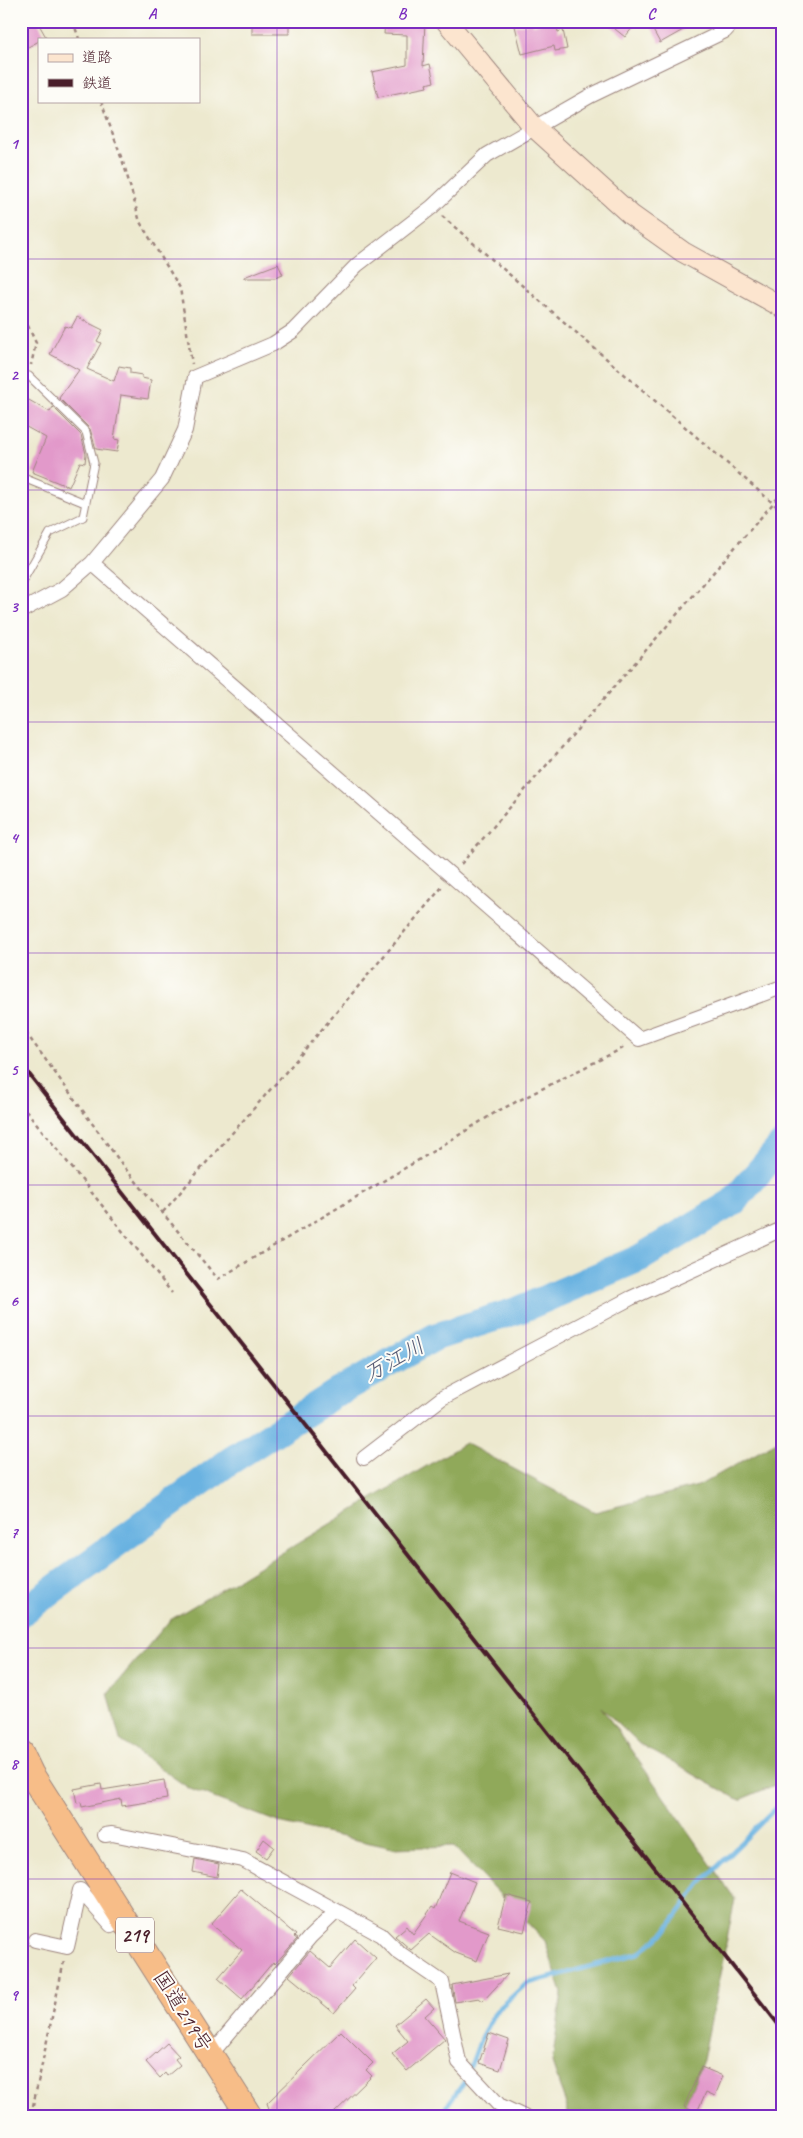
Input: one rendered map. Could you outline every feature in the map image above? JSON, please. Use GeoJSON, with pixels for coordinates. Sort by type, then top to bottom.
{"type":"FeatureCollection","features":[{"type":"Feature","properties":{"kind":"highway","name":"国道219号"},"geometry":{"type":"LineString","coordinates":[[25,1769],[124,1918],[250,2117]]}},
{"type":"Feature","properties":{"kind":"street"},"geometry":{"type":"LineString","coordinates":[[446,21],[534,127],[631,215],[683,252],[782,308]]}},
{"type":"Feature","properties":{"kind":"street"},"geometry":{"type":"LineString","coordinates":[[21,611],[62,589],[92,563],[162,479],[185,430],[195,377],[273,344],[293,331],[357,265],[432,207],[487,156],[590,96],[724,31],[734,21]]}},
{"type":"Feature","properties":{"kind":"street"},"geometry":{"type":"LineString","coordinates":[[92,563],[639,1039],[782,987]]}},
{"type":"Feature","properties":{"kind":"street"},"geometry":{"type":"LineString","coordinates":[[364,1458],[442,1398],[631,1298],[782,1229]]}},
{"type":"Feature","properties":{"kind":"street"},"geometry":{"type":"LineString","coordinates":[[105,1835],[112,1834],[243,1860],[381,1935],[398,1952],[442,1982],[459,2062],[499,2105],[524,2117]]}},
{"type":"Feature","properties":{"kind":"street"},"geometry":{"type":"LineString","coordinates":[[35,1940],[66,1947],[80,1890],[111,1925],[124,1918]]}},
{"type":"Feature","properties":{"kind":"street"},"geometry":{"type":"LineString","coordinates":[[211,2054],[310,1937],[337,1911]]}},
{"type":"Feature","properties":{"kind":"lane"},"geometry":{"type":"LineString","coordinates":[[21,584],[50,533],[82,517],[94,464],[86,432],[29,376]]}},
{"type":"Feature","properties":{"kind":"lane"},"geometry":{"type":"LineString","coordinates":[[21,477],[85,503]]}},
{"type":"Feature","properties":{"kind":"path"},"geometry":{"type":"LineString","coordinates":[[73,21],[79,38]]}},
{"type":"Feature","properties":{"kind":"path"},"geometry":{"type":"LineString","coordinates":[[101,102],[125,168],[140,222],[180,288],[195,377]]}},
{"type":"Feature","properties":{"kind":"path"},"geometry":{"type":"LineString","coordinates":[[432,207],[782,511]]}},
{"type":"Feature","properties":{"kind":"path"},"geometry":{"type":"LineString","coordinates":[[21,311],[36,344],[29,376]]}},
{"type":"Feature","properties":{"kind":"path"},"geometry":{"type":"LineString","coordinates":[[163,1212],[291,1066],[451,876],[782,493]]}},
{"type":"Feature","properties":{"kind":"path"},"geometry":{"type":"LineString","coordinates":[[21,1026],[124,1166],[218,1278],[422,1158],[496,1112],[639,1039]]}},
{"type":"Feature","properties":{"kind":"path"},"geometry":{"type":"LineString","coordinates":[[21,1104],[172,1293]]}},
{"type":"Feature","properties":{"kind":"path"},"geometry":{"type":"LineString","coordinates":[[33,2106],[66,1947]]}},
{"type":"Feature","properties":{"kind":"green space"},"geometry":{"type":"Polygon","coordinates":[[[782,1439],[782,1782],[739,1800],[638,1743],[601,1707],[735,1899],[703,2060],[680,2117],[566,2117],[568,2111],[552,2063],[562,1993],[545,1941],[453,1846],[393,1848],[283,1824],[190,1789],[120,1740],[108,1693],[170,1620],[465,1443],[595,1512],[698,1486],[782,1439]]]}},
{"type":"Feature","properties":{"kind":"building"},"geometry":{"type":"Polygon","coordinates":[[[21,21],[37,21],[46,37],[38,38],[38,42],[21,51],[21,21]]]}},
{"type":"Feature","properties":{"kind":"building"},"geometry":{"type":"Polygon","coordinates":[[[252,21],[289,21],[289,34],[252,34],[252,21]]]}},
{"type":"Feature","properties":{"kind":"building"},"geometry":{"type":"Polygon","coordinates":[[[385,21],[425,21],[423,66],[430,64],[434,82],[426,84],[427,87],[378,97],[372,72],[407,65],[407,35],[384,34],[385,21]]]}},
{"type":"Feature","properties":{"kind":"building"},"geometry":{"type":"Polygon","coordinates":[[[556,21],[558,32],[563,30],[567,49],[555,51],[554,46],[522,54],[515,26],[533,22],[533,25],[556,21]]]}},
{"type":"Feature","properties":{"kind":"building"},"geometry":{"type":"Polygon","coordinates":[[[605,21],[638,21],[625,37],[605,21]]]}},
{"type":"Feature","properties":{"kind":"building"},"geometry":{"type":"Polygon","coordinates":[[[648,21],[699,21],[660,43],[648,21]]]}},
{"type":"Feature","properties":{"kind":"building"},"geometry":{"type":"Polygon","coordinates":[[[278,264],[283,275],[275,278],[244,278],[244,277],[278,264]]]}},
{"type":"Feature","properties":{"kind":"building"},"geometry":{"type":"Polygon","coordinates":[[[77,317],[103,330],[97,341],[101,343],[87,369],[114,381],[119,366],[130,368],[130,373],[142,375],[142,378],[151,380],[148,399],[121,395],[114,439],[119,440],[117,452],[96,449],[90,429],[59,398],[79,370],[50,354],[65,326],[71,328],[77,317]]]}},
{"type":"Feature","properties":{"kind":"building"},"geometry":{"type":"Polygon","coordinates":[[[27,399],[50,412],[53,407],[81,435],[86,454],[85,463],[80,462],[69,487],[32,472],[46,438],[21,424],[21,409],[27,399]]]}},
{"type":"Feature","properties":{"kind":"building"},"geometry":{"type":"Polygon","coordinates":[[[164,1780],[167,1799],[122,1806],[121,1799],[82,1807],[81,1802],[77,1803],[74,1789],[101,1784],[102,1790],[164,1780]]]}},
{"type":"Feature","properties":{"kind":"building"},"geometry":{"type":"Polygon","coordinates":[[[264,1839],[274,1847],[266,1858],[256,1851],[264,1839]]]}},
{"type":"Feature","properties":{"kind":"building"},"geometry":{"type":"Polygon","coordinates":[[[195,1859],[219,1864],[217,1877],[193,1872],[195,1859]]]}},
{"type":"Feature","properties":{"kind":"building"},"geometry":{"type":"Polygon","coordinates":[[[450,1872],[475,1882],[459,1921],[489,1932],[477,1961],[456,1953],[429,1934],[411,1950],[395,1936],[407,1926],[413,1934],[432,1907],[435,1909],[450,1872]]]}},
{"type":"Feature","properties":{"kind":"building"},"geometry":{"type":"Polygon","coordinates":[[[241,1889],[296,1935],[294,1937],[297,1939],[275,1964],[273,1962],[242,1999],[218,1978],[242,1950],[211,1924],[241,1889]]]}},
{"type":"Feature","properties":{"kind":"building"},"geometry":{"type":"Polygon","coordinates":[[[506,1895],[532,1902],[524,1932],[498,1926],[506,1895]]]}},
{"type":"Feature","properties":{"kind":"building"},"geometry":{"type":"Polygon","coordinates":[[[355,1939],[376,1958],[352,1986],[355,1989],[334,2013],[289,1976],[310,1951],[330,1968],[355,1939]]]}},
{"type":"Feature","properties":{"kind":"building"},"geometry":{"type":"Polygon","coordinates":[[[508,1974],[483,2001],[479,1998],[455,2002],[452,1985],[508,1974]]]}},
{"type":"Feature","properties":{"kind":"building"},"geometry":{"type":"Polygon","coordinates":[[[426,1999],[434,2008],[425,2016],[445,2039],[407,2071],[392,2054],[408,2041],[395,2025],[426,1999]]]}},
{"type":"Feature","properties":{"kind":"building"},"geometry":{"type":"Polygon","coordinates":[[[341,2031],[373,2063],[366,2070],[372,2076],[330,2117],[272,2117],[267,2103],[341,2031]]]}},
{"type":"Feature","properties":{"kind":"building"},"geometry":{"type":"Polygon","coordinates":[[[489,2033],[509,2040],[500,2070],[479,2063],[489,2033]]]}},
{"type":"Feature","properties":{"kind":"building"},"geometry":{"type":"Polygon","coordinates":[[[167,2043],[179,2056],[175,2059],[180,2065],[167,2076],[165,2073],[160,2078],[146,2062],[167,2043]]]}},
{"type":"Feature","properties":{"kind":"building"},"geometry":{"type":"Polygon","coordinates":[[[701,2067],[723,2076],[715,2096],[706,2092],[697,2112],[684,2107],[701,2067]]]}},
{"type":"Feature","properties":{"kind":"waterway","name":"万江川"},"geometry":{"type":"LineString","coordinates":[[21,1613],[230,1461],[336,1393],[435,1337],[519,1310],[640,1258],[733,1202],[782,1145]]}},
{"type":"Feature","properties":{"kind":"waterway"},"geometry":{"type":"LineString","coordinates":[[435,2117],[443,2111],[465,2081],[481,2038],[495,2012],[526,1984],[639,1953],[665,1932],[700,1884],[782,1802]]}},
{"type":"Feature","properties":{"kind":"railway"},"geometry":{"type":"LineString","coordinates":[[21,1064],[782,2029]]}}]}
